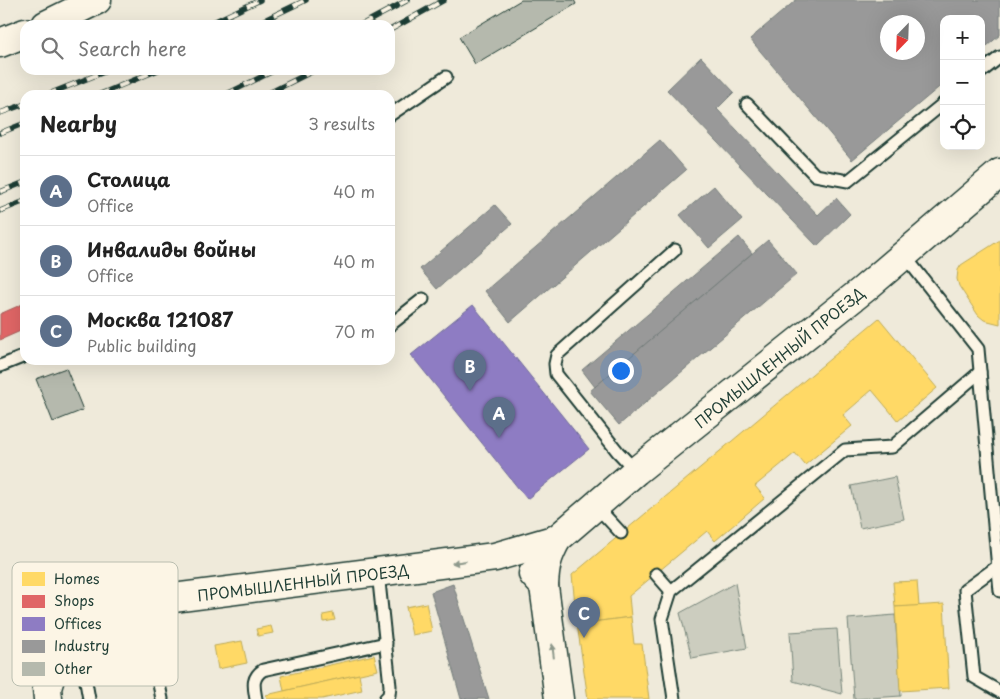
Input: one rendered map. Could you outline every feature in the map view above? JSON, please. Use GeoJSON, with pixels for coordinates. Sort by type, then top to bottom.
{"type":"FeatureCollection","features":[{"type":"Feature","properties":{"kind":"street"},"geometry":{"type":"LineString","coordinates":[[56,20],[97,0]]}},
{"type":"Feature","properties":{"kind":"street"},"geometry":{"type":"LineString","coordinates":[[0,43],[20,35]]}},
{"type":"Feature","properties":{"kind":"street","name":"ПРОМЫШЛЕННЫЙ ПРОЕЗД"},"geometry":{"type":"LineString","coordinates":[[559,699],[544,586],[545,567],[549,553],[557,539],[636,471],[864,289],[1000,173]]}},
{"type":"Feature","properties":{"kind":"street","name":"ПРОМЫШЛЕННЫЙ ПРОЕЗД"},"geometry":{"type":"LineString","coordinates":[[178,597],[495,557],[557,539]]}},
{"type":"Feature","properties":{"kind":"street","name":"ПРОМЫШЛЕННЫЙ ПРОЕЗД"},"geometry":{"type":"LineString","coordinates":[[495,557],[519,564],[535,576],[544,586]]}},
{"type":"Feature","properties":{"kind":"street","name":"ПРОМЫШЛЕННЫЙ ПРОЕЗД"},"geometry":{"type":"LineString","coordinates":[[48,699],[49,686]]}},
{"type":"Feature","properties":{"kind":"lane"},"geometry":{"type":"LineString","coordinates":[[985,69],[1000,57]]}},
{"type":"Feature","properties":{"kind":"lane"},"geometry":{"type":"LineString","coordinates":[[395,112],[446,77]]}},
{"type":"Feature","properties":{"kind":"lane"},"geometry":{"type":"LineString","coordinates":[[747,104],[815,175],[848,181],[942,105]]}},
{"type":"Feature","properties":{"kind":"lane"},"geometry":{"type":"LineString","coordinates":[[636,471],[618,452],[556,374],[554,364],[557,355],[676,250]]}},
{"type":"Feature","properties":{"kind":"lane"},"geometry":{"type":"LineString","coordinates":[[904,255],[978,349],[1000,591]]}},
{"type":"Feature","properties":{"kind":"lane"},"geometry":{"type":"LineString","coordinates":[[395,321],[423,299]]}},
{"type":"Feature","properties":{"kind":"lane"},"geometry":{"type":"LineString","coordinates":[[0,366],[20,358]]}},
{"type":"Feature","properties":{"kind":"lane"},"geometry":{"type":"LineString","coordinates":[[674,699],[662,619],[671,591],[845,450],[892,448],[980,372]]}},
{"type":"Feature","properties":{"kind":"lane"},"geometry":{"type":"LineString","coordinates":[[596,506],[621,533]]}},
{"type":"Feature","properties":{"kind":"lane"},"geometry":{"type":"LineString","coordinates":[[998,566],[965,590],[974,678],[1000,692]]}},
{"type":"Feature","properties":{"kind":"lane"},"geometry":{"type":"LineString","coordinates":[[378,572],[390,686],[389,694],[385,699]]}},
{"type":"Feature","properties":{"kind":"lane"},"geometry":{"type":"LineString","coordinates":[[656,574],[671,591]]}},
{"type":"Feature","properties":{"kind":"lane"},"geometry":{"type":"LineString","coordinates":[[256,699],[253,684],[254,678],[262,670],[386,643]]}},
{"type":"Feature","properties":{"kind":"lane"},"geometry":{"type":"LineString","coordinates":[[87,686],[89,699]]}},
{"type":"Feature","properties":{"kind":"lane"},"geometry":{"type":"LineString","coordinates":[[159,686],[162,699]]}},
{"type":"Feature","properties":{"kind":"shaded area"},"geometry":{"type":"Polygon","coordinates":[[[895,477],[904,519],[860,528],[851,486],[895,477]]]}},
{"type":"Feature","properties":{"kind":"shaded area"},"geometry":{"type":"Polygon","coordinates":[[[735,583],[747,648],[692,658],[680,613],[735,583]]]}},
{"type":"Feature","properties":{"kind":"shaded area"},"geometry":{"type":"Polygon","coordinates":[[[895,615],[901,696],[854,699],[848,619],[895,615]]]}},
{"type":"Feature","properties":{"kind":"shaded area"},"geometry":{"type":"Polygon","coordinates":[[[837,629],[842,694],[793,681],[790,632],[837,629]]]}},
{"type":"Feature","properties":{"kind":"building: Homes"},"geometry":{"type":"Polygon","coordinates":[[[1000,240],[1000,324],[984,320],[978,315],[959,286],[957,279],[958,270],[961,265],[1000,240]]]}},
{"type":"Feature","properties":{"kind":"building: Homes"},"geometry":{"type":"Polygon","coordinates":[[[879,318],[937,388],[898,421],[872,390],[843,415],[852,426],[805,465],[795,453],[755,486],[765,498],[715,541],[707,531],[629,596],[631,617],[577,624],[572,575],[879,318]]]}},
{"type":"Feature","properties":{"kind":"building: Homes"},"geometry":{"type":"Polygon","coordinates":[[[917,581],[919,606],[895,607],[893,582],[917,581]]]}},
{"type":"Feature","properties":{"kind":"building: Homes"},"geometry":{"type":"Polygon","coordinates":[[[426,603],[432,631],[412,635],[406,607],[426,603]]]}},
{"type":"Feature","properties":{"kind":"building: Homes"},"geometry":{"type":"Polygon","coordinates":[[[944,604],[949,688],[900,691],[895,607],[944,604]]]}},
{"type":"Feature","properties":{"kind":"building: Homes"},"geometry":{"type":"Polygon","coordinates":[[[333,613],[335,620],[324,622],[323,615],[333,613]]]}},
{"type":"Feature","properties":{"kind":"building: Homes"},"geometry":{"type":"Polygon","coordinates":[[[631,617],[634,644],[642,644],[649,699],[588,699],[577,624],[631,617]]]}},
{"type":"Feature","properties":{"kind":"building: Homes"},"geometry":{"type":"Polygon","coordinates":[[[271,626],[273,633],[258,636],[256,629],[271,626]]]}},
{"type":"Feature","properties":{"kind":"building: Homes"},"geometry":{"type":"Polygon","coordinates":[[[242,641],[247,663],[218,669],[214,646],[242,641]]]}},
{"type":"Feature","properties":{"kind":"building: Homes"},"geometry":{"type":"Polygon","coordinates":[[[374,655],[378,670],[284,691],[281,676],[374,655]]]}},
{"type":"Feature","properties":{"kind":"building: Homes"},"geometry":{"type":"Polygon","coordinates":[[[359,674],[362,690],[322,699],[267,699],[266,695],[359,674]]]}},
{"type":"Feature","properties":{"kind":"building: Shops"},"geometry":{"type":"Polygon","coordinates":[[[20,305],[20,331],[0,340],[0,314],[20,305]]]}},
{"type":"Feature","properties":{"kind":"building: Offices"},"geometry":{"type":"Polygon","coordinates":[[[473,305],[589,449],[527,499],[411,355],[473,305]]]}},
{"type":"Feature","properties":{"kind":"building: Industry"},"geometry":{"type":"Polygon","coordinates":[[[796,0],[1000,0],[1000,35],[985,48],[985,15],[940,15],[940,86],[852,160],[750,39],[796,0]]]}},
{"type":"Feature","properties":{"kind":"building: Industry"},"geometry":{"type":"Polygon","coordinates":[[[701,57],[734,92],[717,109],[818,215],[836,198],[850,214],[817,246],[667,90],[701,57]]]}},
{"type":"Feature","properties":{"kind":"building: Industry"},"geometry":{"type":"Polygon","coordinates":[[[660,140],[686,170],[510,322],[485,291],[660,140]]]}},
{"type":"Feature","properties":{"kind":"building: Industry"},"geometry":{"type":"Polygon","coordinates":[[[714,186],[742,220],[709,248],[680,215],[714,186]]]}},
{"type":"Feature","properties":{"kind":"building: Industry"},"geometry":{"type":"Polygon","coordinates":[[[495,205],[512,224],[437,289],[420,269],[495,205]]]}},
{"type":"Feature","properties":{"kind":"building: Industry"},"geometry":{"type":"Polygon","coordinates":[[[739,237],[752,253],[595,387],[582,370],[739,237]]]}},
{"type":"Feature","properties":{"kind":"building: Industry"},"geometry":{"type":"Polygon","coordinates":[[[768,240],[797,274],[619,425],[590,391],[768,240]]]}},
{"type":"Feature","properties":{"kind":"building: Industry"},"geometry":{"type":"Polygon","coordinates":[[[453,584],[489,699],[461,699],[431,592],[453,584]]]}},
{"type":"Feature","properties":{"kind":"building: Other"},"geometry":{"type":"Polygon","coordinates":[[[521,0],[574,0],[576,4],[475,64],[459,37],[521,0]]]}},
{"type":"Feature","properties":{"kind":"building: Other"},"geometry":{"type":"Polygon","coordinates":[[[66,368],[83,410],[53,422],[36,379],[66,368]]]}},
{"type":"Feature","properties":{"kind":"railway"},"geometry":{"type":"LineString","coordinates":[[218,20],[260,0]]}},
{"type":"Feature","properties":{"kind":"railway"},"geometry":{"type":"LineString","coordinates":[[264,20],[306,0]]}},
{"type":"Feature","properties":{"kind":"railway"},"geometry":{"type":"LineString","coordinates":[[370,20],[408,0]]}},
{"type":"Feature","properties":{"kind":"railway"},"geometry":{"type":"LineString","coordinates":[[395,27],[444,0]]}},
{"type":"Feature","properties":{"kind":"railway"},"geometry":{"type":"LineString","coordinates":[[59,90],[96,75]]}},
{"type":"Feature","properties":{"kind":"railway"},"geometry":{"type":"LineString","coordinates":[[110,90],[146,75]]}},
{"type":"Feature","properties":{"kind":"railway"},"geometry":{"type":"LineString","coordinates":[[235,90],[265,75]]}},
{"type":"Feature","properties":{"kind":"railway"},"geometry":{"type":"LineString","coordinates":[[275,90],[305,75]]}},
{"type":"Feature","properties":{"kind":"railway"},"geometry":{"type":"LineString","coordinates":[[0,113],[20,106]]}},
{"type":"Feature","properties":{"kind":"railway"},"geometry":{"type":"LineString","coordinates":[[0,133],[20,125]]}},
{"type":"Feature","properties":{"kind":"railway"},"geometry":{"type":"LineString","coordinates":[[0,192],[20,184]]}},
{"type":"Feature","properties":{"kind":"railway"},"geometry":{"type":"LineString","coordinates":[[0,211],[20,203]]}},
{"type":"Feature","properties":{"kind":"place","name":"Инвалиды войны"},"geometry":{"type":"Point","coordinates":[470,391]}},
{"type":"Feature","properties":{"kind":"place","name":"Столица"},"geometry":{"type":"Point","coordinates":[499,438]}},
{"type":"Feature","properties":{"kind":"place","name":"Москва 121087"},"geometry":{"type":"Point","coordinates":[584,638]}}]}
